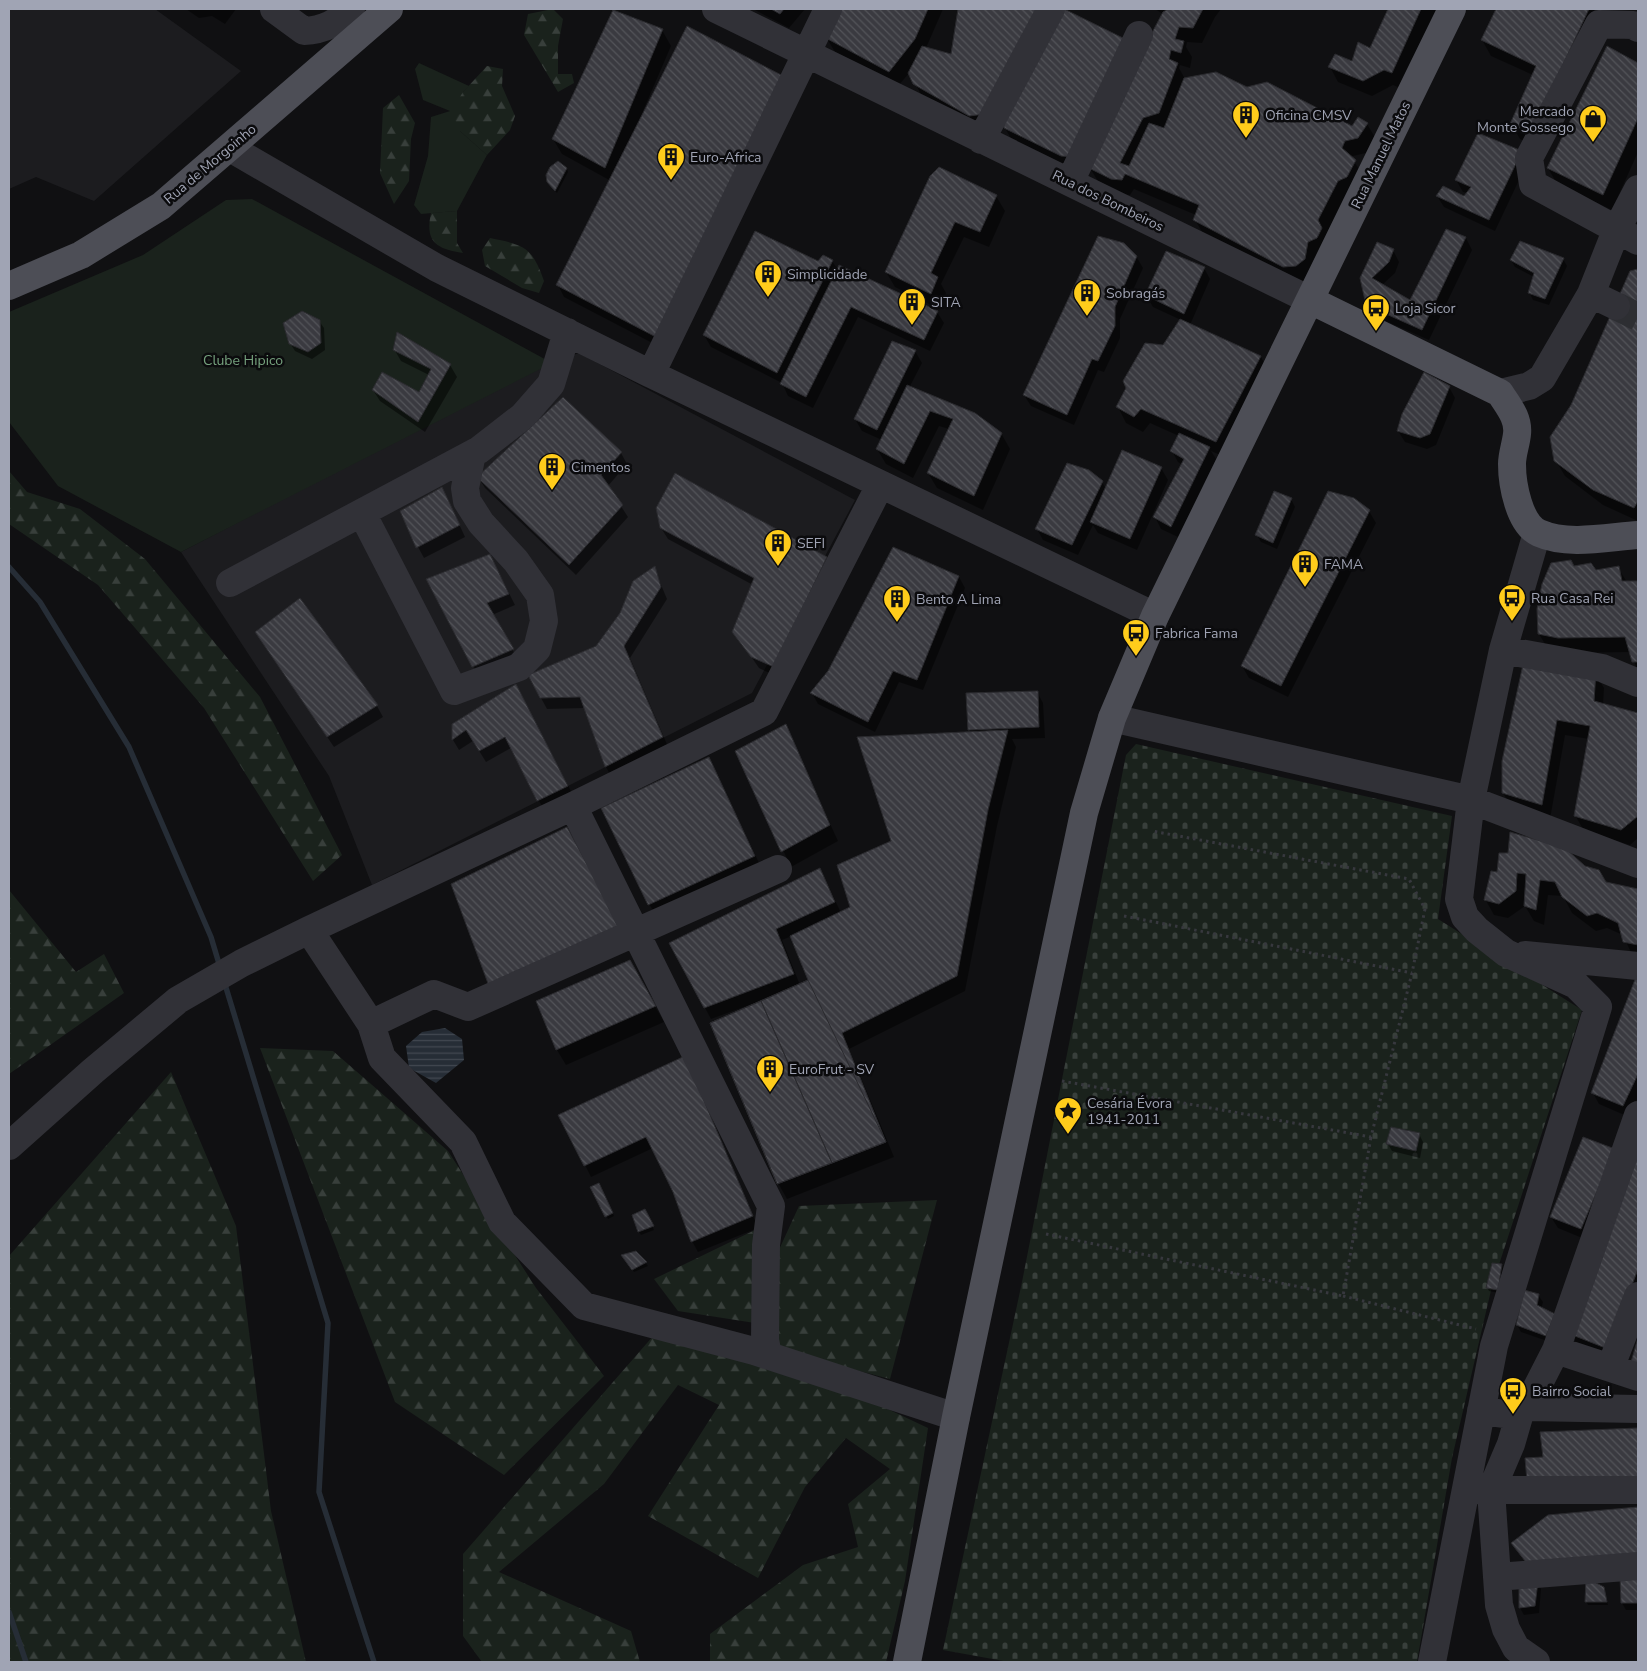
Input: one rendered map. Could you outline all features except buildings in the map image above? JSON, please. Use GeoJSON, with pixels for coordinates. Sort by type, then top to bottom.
{"type":"FeatureCollection","features":[{"type":"Feature","properties":{"kind":"main road","name":"Rua de Morgoinho"},"geometry":{"type":"LineString","coordinates":[[9,286],[81,255],[161,206],[389,9]]}},
{"type":"Feature","properties":{"kind":"main road","name":"Rua Manuel Matos"},"geometry":{"type":"LineString","coordinates":[[909,1662],[956,1417],[1084,813],[1112,718],[1155,616],[1452,9]]}},
{"type":"Feature","properties":{"kind":"main road","name":"Rua dos Bombeiros"},"geometry":{"type":"LineString","coordinates":[[1310,300],[1500,393]]}},
{"type":"Feature","properties":{"kind":"main road"},"geometry":{"type":"LineString","coordinates":[[1500,393],[1515,417],[1518,433],[1512,463],[1514,492],[1523,516],[1537,533],[1561,539],[1638,535]]}},
{"type":"Feature","properties":{"kind":"street"},"geometry":{"type":"LineString","coordinates":[[274,9],[304,31],[322,30],[341,19],[351,9]]}},
{"type":"Feature","properties":{"kind":"street","name":"Rua dos Bombeiros"},"geometry":{"type":"LineString","coordinates":[[716,9],[1310,300]]}},
{"type":"Feature","properties":{"kind":"street"},"geometry":{"type":"LineString","coordinates":[[651,374],[828,9]]}},
{"type":"Feature","properties":{"kind":"street"},"geometry":{"type":"LineString","coordinates":[[981,140],[1050,9]]}},
{"type":"Feature","properties":{"kind":"street"},"geometry":{"type":"LineString","coordinates":[[1627,236],[1533,184],[1529,158],[1599,24],[1633,25],[1638,28]]}},
{"type":"Feature","properties":{"kind":"street"},"geometry":{"type":"LineString","coordinates":[[1070,182],[1139,35]]}},
{"type":"Feature","properties":{"kind":"street"},"geometry":{"type":"LineString","coordinates":[[230,148],[437,268],[880,485],[1155,616]]}},
{"type":"Feature","properties":{"kind":"street"},"geometry":{"type":"LineString","coordinates":[[1500,393],[1529,386],[1542,378],[1627,236],[1638,189]]}},
{"type":"Feature","properties":{"kind":"street"},"geometry":{"type":"LineString","coordinates":[[1591,294],[1616,306]]}},
{"type":"Feature","properties":{"kind":"street"},"geometry":{"type":"LineString","coordinates":[[230,582],[362,514],[472,454],[523,416],[551,384],[567,332]]}},
{"type":"Feature","properties":{"kind":"street"},"geometry":{"type":"LineString","coordinates":[[362,514],[454,691],[518,668],[537,649],[544,621],[540,595],[516,561],[481,523],[467,501],[465,488],[472,454]]}},
{"type":"Feature","properties":{"kind":"street"},"geometry":{"type":"LineString","coordinates":[[9,1146],[93,1071],[178,1000],[242,963],[572,806],[764,712],[880,485]]}},
{"type":"Feature","properties":{"kind":"street"},"geometry":{"type":"LineString","coordinates":[[1536,1662],[1516,1648],[1506,1629],[1499,1605],[1497,1577],[1479,1490],[1481,1411],[1494,1346],[1598,1007],[1576,985],[1506,953],[1476,930],[1465,917],[1459,899],[1471,800],[1503,650],[1537,533]]}},
{"type":"Feature","properties":{"kind":"street"},"geometry":{"type":"LineString","coordinates":[[1503,650],[1602,668],[1638,682]]}},
{"type":"Feature","properties":{"kind":"street"},"geometry":{"type":"LineString","coordinates":[[1112,718],[1471,800],[1638,864]]}},
{"type":"Feature","properties":{"kind":"street"},"geometry":{"type":"LineString","coordinates":[[572,806],[771,1206],[766,1245],[765,1340],[768,1355]]}},
{"type":"Feature","properties":{"kind":"street"},"geometry":{"type":"LineString","coordinates":[[371,1024],[434,994],[468,1007],[778,869]]}},
{"type":"Feature","properties":{"kind":"street"},"geometry":{"type":"LineString","coordinates":[[309,930],[371,1024],[382,1058],[463,1142],[502,1222],[584,1306],[768,1355],[956,1417]]}},
{"type":"Feature","properties":{"kind":"street"},"geometry":{"type":"LineString","coordinates":[[1506,953],[1638,966]]}},
{"type":"Feature","properties":{"kind":"street"},"geometry":{"type":"LineString","coordinates":[[1432,1662],[1479,1490],[1510,1444],[1523,1410],[1556,1350],[1638,1115]]}},
{"type":"Feature","properties":{"kind":"street"},"geometry":{"type":"LineString","coordinates":[[1611,1366],[1638,1296]]}},
{"type":"Feature","properties":{"kind":"street"},"geometry":{"type":"LineString","coordinates":[[1556,1350],[1611,1366],[1638,1377]]}},
{"type":"Feature","properties":{"kind":"street"},"geometry":{"type":"LineString","coordinates":[[1481,1411],[1513,1415],[1523,1410],[1638,1409]]}},
{"type":"Feature","properties":{"kind":"street"},"geometry":{"type":"LineString","coordinates":[[1479,1490],[1638,1490]]}},
{"type":"Feature","properties":{"kind":"street"},"geometry":{"type":"LineString","coordinates":[[1497,1577],[1638,1566]]}},
{"type":"Feature","properties":{"kind":"path"},"geometry":{"type":"LineString","coordinates":[[1152,831],[1409,879],[1425,910],[1412,973],[1371,1137],[1344,1296]]}},
{"type":"Feature","properties":{"kind":"path"},"geometry":{"type":"LineString","coordinates":[[1124,916],[1412,973]]}},
{"type":"Feature","properties":{"kind":"path"},"geometry":{"type":"LineString","coordinates":[[1062,1081],[1371,1137]]}},
{"type":"Feature","properties":{"kind":"path"},"geometry":{"type":"LineString","coordinates":[[1046,1234],[1344,1296],[1482,1331]]}},
{"type":"Feature","properties":{"kind":"shaded area"},"geometry":{"type":"Polygon","coordinates":[[[9,9],[155,9],[241,71],[94,201],[36,177],[9,189],[9,9]]]}},
{"type":"Feature","properties":{"kind":"shaded area"},"geometry":{"type":"Polygon","coordinates":[[[579,353],[855,500],[752,693],[372,885],[329,776],[181,552],[533,369],[579,353]]]}},
{"type":"Feature","properties":{"kind":"shaded area"},"geometry":{"type":"Polygon","coordinates":[[[445,1028],[462,1039],[464,1060],[436,1083],[409,1068],[406,1046],[422,1032],[445,1028]]]}},
{"type":"Feature","properties":{"kind":"green space"},"geometry":{"type":"Polygon","coordinates":[[[553,9],[563,19],[558,46],[558,74],[572,74],[574,83],[558,92],[524,35],[528,14],[553,9]]]}},
{"type":"Feature","properties":{"kind":"green space"},"geometry":{"type":"Polygon","coordinates":[[[419,63],[469,86],[463,92],[460,131],[487,155],[457,211],[421,214],[414,205],[428,156],[431,117],[450,111],[423,100],[415,69],[419,63]]]}},
{"type":"Feature","properties":{"kind":"green space"},"geometry":{"type":"Polygon","coordinates":[[[487,66],[503,69],[502,86],[515,116],[510,130],[487,155],[460,131],[451,111],[463,92],[487,66]]]}},
{"type":"Feature","properties":{"kind":"green space"},"geometry":{"type":"Polygon","coordinates":[[[399,95],[415,123],[411,139],[409,181],[394,204],[380,173],[383,108],[399,95]]]}},
{"type":"Feature","properties":{"kind":"green space","name":"Clube Hipico"},"geometry":{"type":"Polygon","coordinates":[[[252,199],[552,363],[181,552],[58,486],[9,422],[9,312],[143,255],[226,200],[252,199]]]}},
{"type":"Feature","properties":{"kind":"green space"},"geometry":{"type":"Polygon","coordinates":[[[457,211],[457,243],[463,253],[439,246],[431,237],[430,230],[431,213],[457,211]]]}},
{"type":"Feature","properties":{"kind":"green space"},"geometry":{"type":"Polygon","coordinates":[[[490,238],[512,243],[526,249],[531,254],[544,281],[539,293],[522,288],[485,266],[482,250],[490,238]]]}},
{"type":"Feature","properties":{"kind":"green space"},"geometry":{"type":"Polygon","coordinates":[[[9,471],[27,492],[80,509],[145,559],[260,697],[342,855],[313,881],[204,708],[98,585],[9,524],[9,471]]]}},
{"type":"Feature","properties":{"kind":"green space"},"geometry":{"type":"Polygon","coordinates":[[[1136,744],[1452,816],[1438,919],[1582,1010],[1492,1286],[1452,1458],[1417,1662],[1009,1662],[943,1650],[1022,1282],[1126,755],[1136,744]]]}},
{"type":"Feature","properties":{"kind":"green space"},"geometry":{"type":"Polygon","coordinates":[[[9,890],[76,972],[104,954],[124,993],[9,1074],[9,890]]]}},
{"type":"Feature","properties":{"kind":"green space"},"geometry":{"type":"Polygon","coordinates":[[[260,1048],[333,1051],[448,1151],[536,1288],[604,1376],[504,1475],[395,1402],[260,1048]]]}},
{"type":"Feature","properties":{"kind":"green space"},"geometry":{"type":"Polygon","coordinates":[[[171,1072],[236,1226],[271,1511],[306,1662],[9,1662],[9,1256],[171,1072]]]}},
{"type":"Feature","properties":{"kind":"green space"},"geometry":{"type":"Polygon","coordinates":[[[937,1200],[890,1379],[775,1349],[772,1265],[799,1206],[937,1200]]]}},
{"type":"Feature","properties":{"kind":"green space"},"geometry":{"type":"Polygon","coordinates":[[[755,1230],[755,1323],[678,1311],[654,1279],[755,1230]]]}},
{"type":"Feature","properties":{"kind":"green space"},"geometry":{"type":"Polygon","coordinates":[[[654,1335],[843,1388],[928,1428],[905,1581],[886,1662],[710,1662],[710,1634],[803,1565],[858,1547],[848,1504],[890,1469],[846,1438],[805,1487],[758,1578],[648,1516],[719,1405],[678,1385],[604,1484],[499,1572],[631,1631],[640,1662],[482,1662],[463,1636],[463,1554],[654,1335]]]}},
{"type":"Feature","properties":{"kind":"waterway"},"geometry":{"type":"LineString","coordinates":[[9,567],[40,602],[129,747],[211,937],[220,967]]}},
{"type":"Feature","properties":{"kind":"waterway"},"geometry":{"type":"LineString","coordinates":[[224,981],[328,1323],[319,1492],[374,1662]]}},
{"type":"Feature","properties":{"kind":"waterway"},"geometry":{"type":"LineString","coordinates":[[9,1612],[26,1662]]}},
{"type":"Feature","properties":{"kind":"tunnel"},"geometry":{"type":"LineString","coordinates":[[1616,306],[1638,317]]}},
{"type":"Feature","properties":{"kind":"place","name":"Oficina CMSV"},"geometry":{"type":"Point","coordinates":[1246,139]}},
{"type":"Feature","properties":{"kind":"place","name":"Mercado Monte Sossego"},"geometry":{"type":"Point","coordinates":[1593,143]}},
{"type":"Feature","properties":{"kind":"place","name":"Euro-Africa"},"geometry":{"type":"Point","coordinates":[671,181]}},
{"type":"Feature","properties":{"kind":"place","name":"Simplicidade"},"geometry":{"type":"Point","coordinates":[768,298]}},
{"type":"Feature","properties":{"kind":"place","name":"Sobragás"},"geometry":{"type":"Point","coordinates":[1087,317]}},
{"type":"Feature","properties":{"kind":"place","name":"SITA"},"geometry":{"type":"Point","coordinates":[912,326]}},
{"type":"Feature","properties":{"kind":"place","name":"Loja Sicor"},"geometry":{"type":"Point","coordinates":[1376,332]}},
{"type":"Feature","properties":{"kind":"place","name":"Cimentos"},"geometry":{"type":"Point","coordinates":[552,491]}},
{"type":"Feature","properties":{"kind":"place","name":"SEFI"},"geometry":{"type":"Point","coordinates":[778,567]}},
{"type":"Feature","properties":{"kind":"place","name":"FAMA"},"geometry":{"type":"Point","coordinates":[1305,588]}},
{"type":"Feature","properties":{"kind":"place","name":"Rua Casa Rei"},"geometry":{"type":"Point","coordinates":[1512,622]}},
{"type":"Feature","properties":{"kind":"place","name":"Bento A Lima"},"geometry":{"type":"Point","coordinates":[897,623]}},
{"type":"Feature","properties":{"kind":"place","name":"Fabrica Fama"},"geometry":{"type":"Point","coordinates":[1136,657]}},
{"type":"Feature","properties":{"kind":"place","name":"EuroFrut - SV"},"geometry":{"type":"Point","coordinates":[770,1093]}},
{"type":"Feature","properties":{"kind":"place","name":"Cesária Évora 1941-2011"},"geometry":{"type":"Point","coordinates":[1068,1135]}},
{"type":"Feature","properties":{"kind":"place","name":"Bairro Social"},"geometry":{"type":"Point","coordinates":[1513,1415]}}]}
